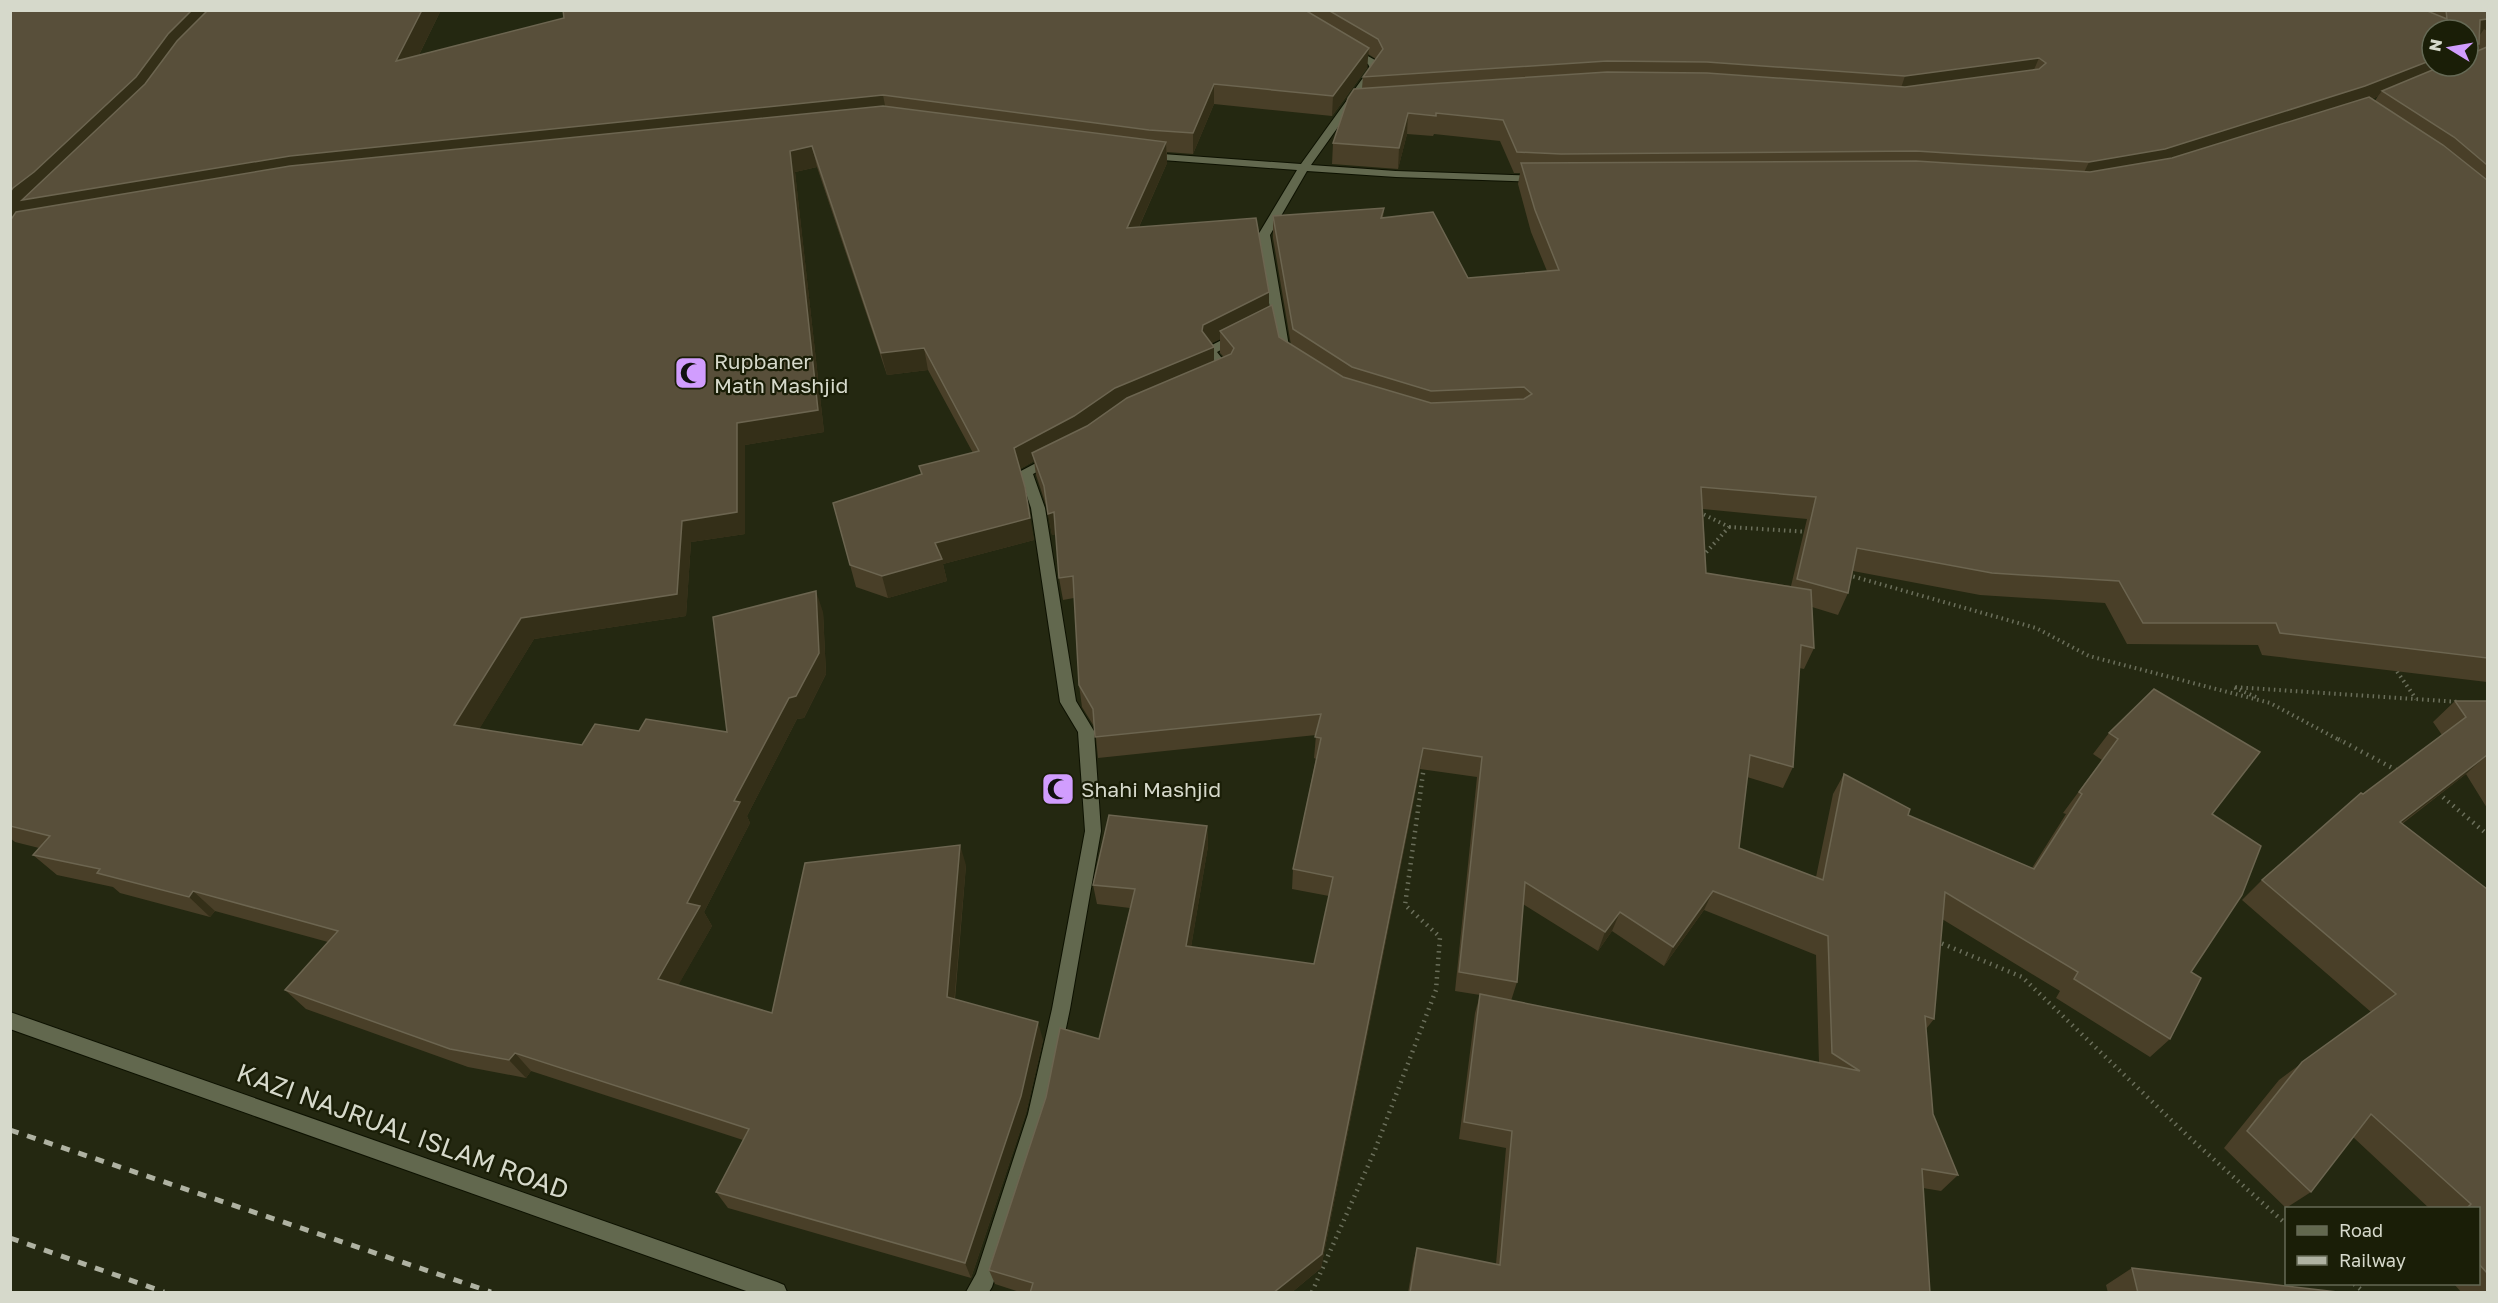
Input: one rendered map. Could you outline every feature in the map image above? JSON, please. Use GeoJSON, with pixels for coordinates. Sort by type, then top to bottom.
{"type":"FeatureCollection","features":[{"type":"Feature","properties":{"kind":"street"},"geometry":{"type":"LineString","coordinates":[[1302,366],[1284,354],[1264,235],[1304,167],[1375,68],[1372,62],[1336,41]]}},
{"type":"Feature","properties":{"kind":"street"},"geometry":{"type":"LineString","coordinates":[[1347,104],[1368,103]]}},
{"type":"Feature","properties":{"kind":"street"},"geometry":{"type":"LineString","coordinates":[[1139,154],[1396,174],[1545,180]]}},
{"type":"Feature","properties":{"kind":"street"},"geometry":{"type":"LineString","coordinates":[[1207,379],[1226,370],[1210,351],[1278,316]]}},
{"type":"Feature","properties":{"kind":"street"},"geometry":{"type":"LineString","coordinates":[[976,1293],[985,1280],[1038,1114],[1061,1009],[1093,831],[1086,731],[1068,702],[1038,508],[1026,472],[1064,453]]}},
{"type":"Feature","properties":{"kind":"street","name":"KAZI NAJRUAL ISLAM ROAD"},"geometry":{"type":"LineString","coordinates":[[10,1020],[777,1293]]}},
{"type":"Feature","properties":{"kind":"path"},"geometry":{"type":"LineString","coordinates":[[1689,506],[1729,527],[1812,532],[1816,541]]}},
{"type":"Feature","properties":{"kind":"path"},"geometry":{"type":"LineString","coordinates":[[1700,559],[1729,527]]}},
{"type":"Feature","properties":{"kind":"path"},"geometry":{"type":"LineString","coordinates":[[1838,572],[2036,628],[2089,656],[2270,703]]}},
{"type":"Feature","properties":{"kind":"path"},"geometry":{"type":"LineString","coordinates":[[2389,659],[2416,699]]}},
{"type":"Feature","properties":{"kind":"path"},"geometry":{"type":"LineString","coordinates":[[2404,774],[2270,703],[2233,687],[2467,702]]}},
{"type":"Feature","properties":{"kind":"path"},"geometry":{"type":"LineString","coordinates":[[1312,1293],[1375,1150],[1436,990],[1440,936],[1405,905],[1424,760]]}},
{"type":"Feature","properties":{"kind":"path"},"geometry":{"type":"LineString","coordinates":[[2435,791],[2487,835]]}},
{"type":"Feature","properties":{"kind":"path"},"geometry":{"type":"LineString","coordinates":[[1925,936],[2022,977],[2191,1139],[2285,1223]]}},
{"type":"Feature","properties":{"kind":"building"},"geometry":{"type":"Polygon","coordinates":[[[10,10],[192,10],[168,34],[136,77],[10,192],[10,10]]]}},
{"type":"Feature","properties":{"kind":"building"},"geometry":{"type":"Polygon","coordinates":[[[208,10],[422,10],[396,61],[564,18],[563,10],[1305,10],[1369,48],[1333,96],[1214,84],[1193,133],[1149,130],[883,95],[290,156],[22,200],[145,84],[177,41],[208,10]]]}},
{"type":"Feature","properties":{"kind":"building"},"geometry":{"type":"Polygon","coordinates":[[[1328,10],[2425,10],[2445,18],[2420,18],[2420,65],[2365,86],[2165,149],[2089,162],[1916,151],[1561,154],[1517,152],[1503,120],[1436,113],[1436,116],[1408,113],[1399,148],[1333,143],[1348,98],[1354,89],[1607,72],[1707,73],[1905,87],[2039,69],[2046,63],[2039,58],[1905,76],[1707,62],[1607,61],[1363,77],[1383,49],[1378,39],[1328,10]]]}},
{"type":"Feature","properties":{"kind":"building"},"geometry":{"type":"Polygon","coordinates":[[[2446,10],[2487,10],[2487,19],[2447,18],[2446,10]]]}},
{"type":"Feature","properties":{"kind":"building"},"geometry":{"type":"Polygon","coordinates":[[[2487,47],[2487,165],[2454,137],[2382,91],[2420,75],[2420,78],[2480,78],[2480,50],[2487,47]]]}},
{"type":"Feature","properties":{"kind":"building"},"geometry":{"type":"Polygon","coordinates":[[[2369,97],[2443,145],[2487,180],[2487,658],[2280,633],[2276,623],[2143,623],[2119,581],[1992,573],[1857,548],[1848,593],[1797,579],[1816,497],[1701,487],[1706,573],[1811,590],[1814,648],[1801,645],[1793,767],[1750,755],[1739,848],[1823,880],[1844,774],[1910,809],[1908,815],[2034,869],[2082,794],[2079,792],[2118,739],[2109,733],[2154,689],[2260,752],[2212,814],[2261,846],[2242,895],[2191,972],[2201,978],[2170,1039],[2074,979],[2078,972],[1945,892],[1934,1019],[1925,1016],[1933,1114],[1958,1175],[1922,1169],[1930,1293],[1410,1293],[1417,1248],[1500,1265],[1512,1131],[1464,1122],[1480,994],[1860,1071],[1832,1053],[1828,936],[1713,891],[1673,947],[1620,912],[1605,932],[1525,882],[1517,982],[1459,972],[1482,757],[1423,748],[1322,1254],[1273,1293],[1030,1293],[1033,1283],[989,1270],[1046,1097],[1060,1028],[1099,1039],[1135,889],[1093,885],[1109,815],[1207,826],[1186,946],[1314,964],[1333,877],[1293,869],[1321,738],[1315,737],[1321,714],[1095,737],[1093,709],[1079,685],[1073,576],[1059,578],[1054,512],[1048,514],[1044,486],[1032,453],[1087,426],[1127,398],[1231,354],[1234,348],[1220,331],[1272,305],[1279,337],[1343,377],[1431,403],[1524,399],[1532,394],[1524,387],[1431,391],[1352,367],[1293,329],[1273,216],[1384,208],[1381,218],[1433,212],[1468,278],[1559,270],[1535,210],[1521,163],[1916,161],[2090,172],[2172,158],[2369,97]]]}},
{"type":"Feature","properties":{"kind":"building"},"geometry":{"type":"Polygon","coordinates":[[[883,106],[1166,142],[1127,228],[1256,218],[1269,292],[1203,325],[1202,331],[1214,347],[1115,388],[1074,416],[1014,448],[1025,487],[1030,518],[935,543],[942,559],[882,576],[850,565],[833,503],[922,474],[919,466],[979,451],[924,348],[881,353],[812,146],[790,151],[818,410],[737,423],[737,512],[682,521],[677,594],[521,618],[454,725],[582,745],[595,724],[639,731],[646,719],[727,732],[713,617],[816,591],[819,653],[796,696],[789,698],[734,801],[740,802],[687,903],[700,906],[658,979],[772,1013],[805,863],[960,845],[947,997],[1038,1022],[1021,1096],[965,1263],[716,1192],[749,1129],[515,1053],[509,1060],[450,1049],[285,990],[338,931],[193,891],[189,897],[97,873],[100,869],[33,855],[50,836],[10,826],[10,221],[16,212],[290,166],[883,106]]]}},
{"type":"Feature","properties":{"kind":"building"},"geometry":{"type":"Polygon","coordinates":[[[2455,701],[2487,701],[2487,755],[2400,822],[2487,889],[2487,1273],[2480,1265],[2480,1207],[2468,1207],[2471,1204],[2371,1114],[2311,1192],[2247,1131],[2302,1062],[2396,994],[2262,880],[2361,793],[2363,794],[2466,717],[2455,701]]]}},
{"type":"Feature","properties":{"kind":"building"},"geometry":{"type":"Polygon","coordinates":[[[2132,1268],[2346,1293],[2138,1293],[2132,1268]]]}},
{"type":"Feature","properties":{"kind":"railway"},"geometry":{"type":"LineString","coordinates":[[10,1130],[491,1292]]}},
{"type":"Feature","properties":{"kind":"railway"},"geometry":{"type":"LineString","coordinates":[[10,1238],[164,1292]]}},
{"type":"Feature","properties":{"kind":"place","name":"Rupbaner Math Mashjid"},"geometry":{"type":"Point","coordinates":[691,373]}},
{"type":"Feature","properties":{"kind":"place","name":"Shahi Mashjid"},"geometry":{"type":"Point","coordinates":[1058,789]}}]}
